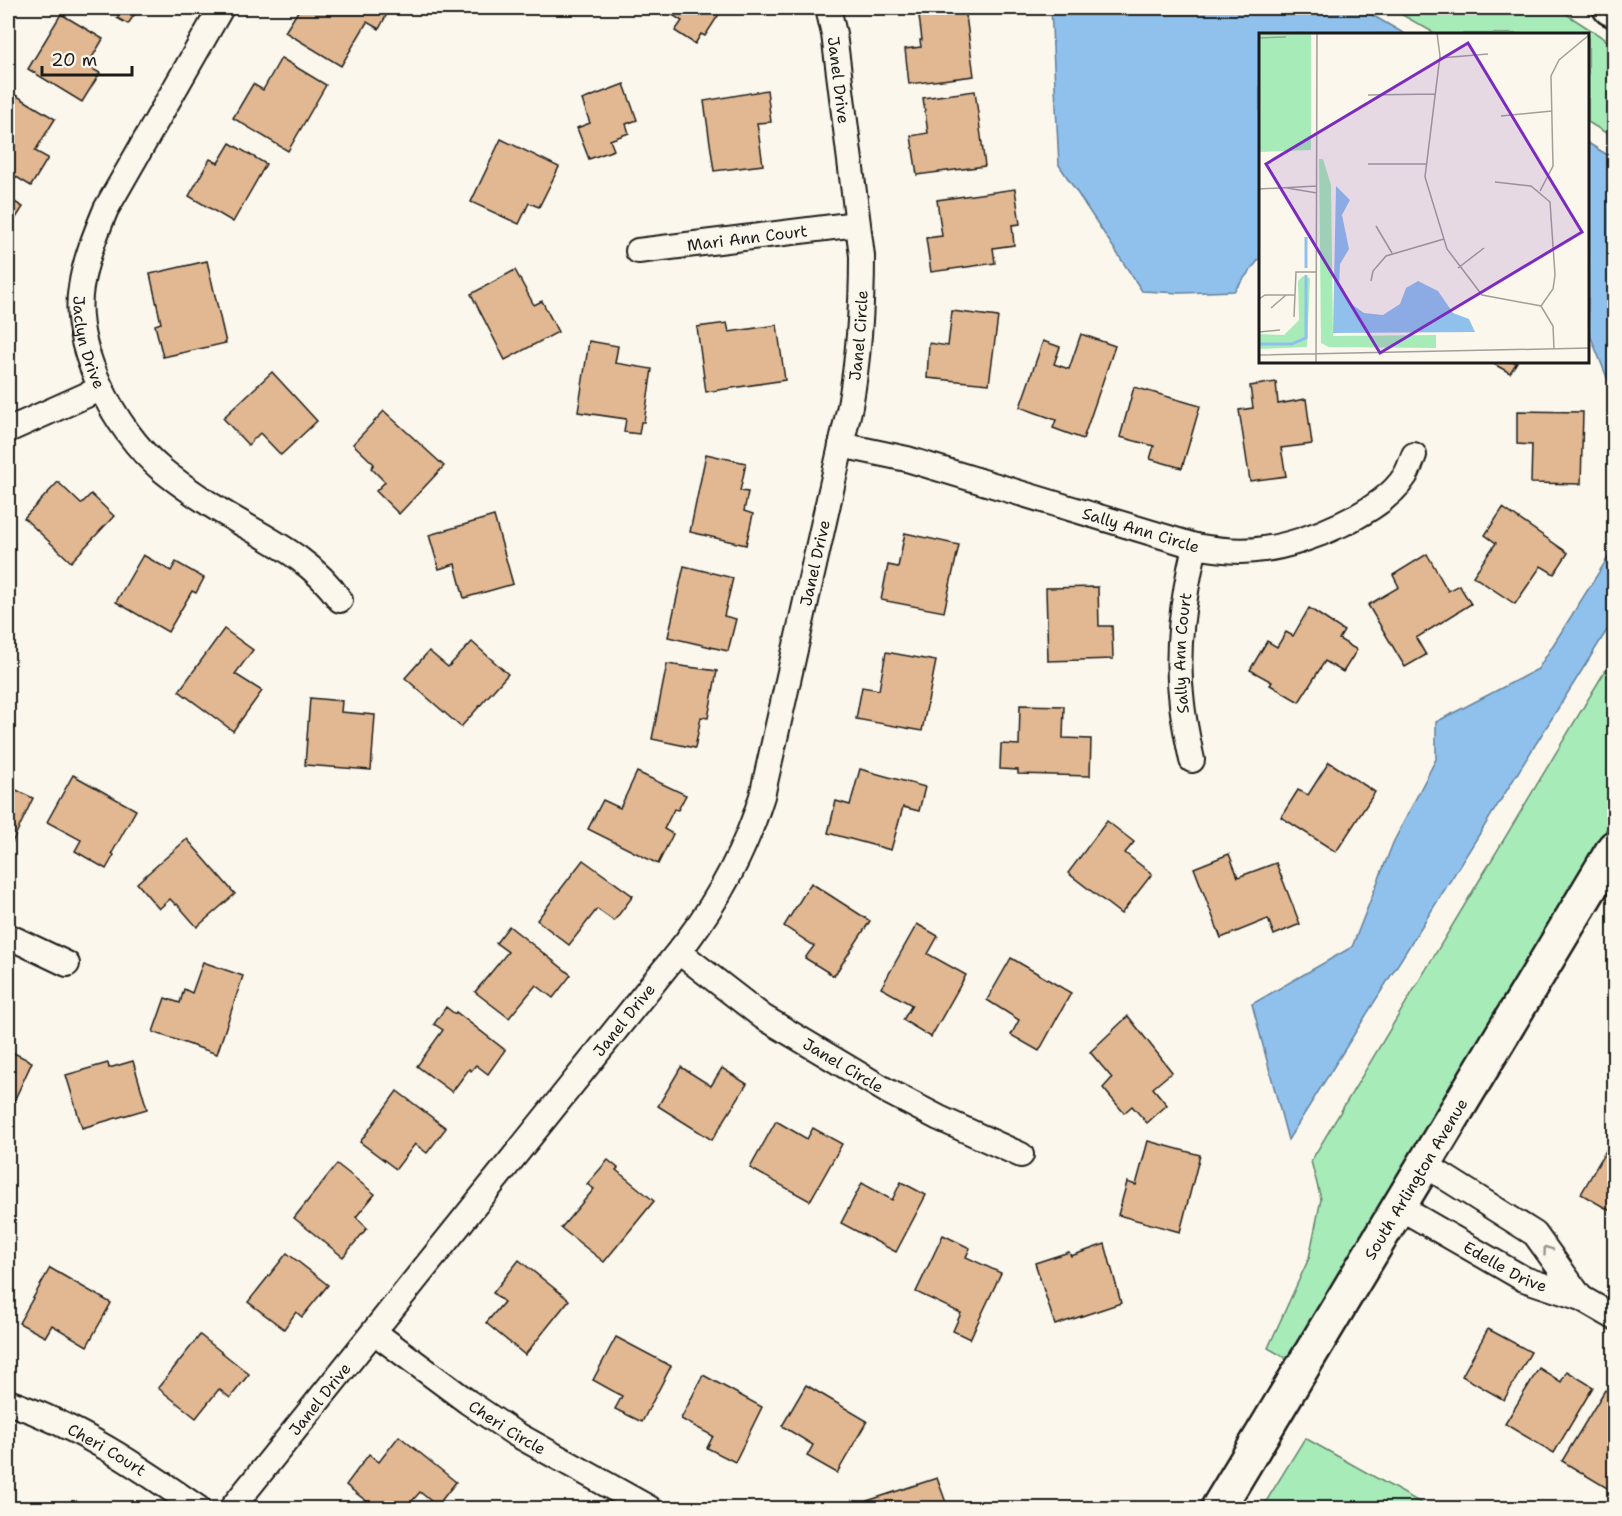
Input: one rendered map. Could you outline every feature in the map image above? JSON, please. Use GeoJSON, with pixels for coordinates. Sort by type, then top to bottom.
{"type":"FeatureCollection","features":[{"type":"Feature","properties":{"kind":"street","name":"Jaclyn Drive"},"geometry":{"type":"LineString","coordinates":[[221,8],[106,209],[92,243],[81,287],[81,328],[100,389],[128,431],[160,468],[206,502],[294,553],[330,586],[340,600]]}},
{"type":"Feature","properties":{"kind":"street","name":"Janel Drive"},"geometry":{"type":"LineString","coordinates":[[828,8],[834,34],[857,224]]}},
{"type":"Feature","properties":{"kind":"street"},"geometry":{"type":"LineString","coordinates":[[1610,8],[1614,10]]}},
{"type":"Feature","properties":{"kind":"street","name":"Mari Ann Court"},"geometry":{"type":"LineString","coordinates":[[638,251],[857,224]]}},
{"type":"Feature","properties":{"kind":"street","name":"Janel Circle"},"geometry":{"type":"LineString","coordinates":[[841,445],[855,377],[861,322],[862,256],[857,224]]}},
{"type":"Feature","properties":{"kind":"street"},"geometry":{"type":"LineString","coordinates":[[8,430],[100,389]]}},
{"type":"Feature","properties":{"kind":"street","name":"Janel Drive"},"geometry":{"type":"LineString","coordinates":[[232,1509],[679,952],[728,879],[755,818],[765,784],[841,445]]}},
{"type":"Feature","properties":{"kind":"street","name":"Sally Ann Circle"},"geometry":{"type":"LineString","coordinates":[[841,445],[907,459],[1195,546],[1224,550],[1266,549],[1318,534],[1371,510],[1404,477],[1414,455]]}},
{"type":"Feature","properties":{"kind":"street","name":"Sally Ann Court"},"geometry":{"type":"LineString","coordinates":[[1192,760],[1182,703],[1179,645],[1186,588],[1195,546]]}},
{"type":"Feature","properties":{"kind":"street","name":"South Arlington Avenue"},"geometry":{"type":"LineString","coordinates":[[1218,1509],[1614,848]]}},
{"type":"Feature","properties":{"kind":"street"},"geometry":{"type":"LineString","coordinates":[[8,936],[67,964]]}},
{"type":"Feature","properties":{"kind":"street","name":"Janel Circle"},"geometry":{"type":"LineString","coordinates":[[679,952],[763,1017],[887,1091],[939,1118],[1021,1155]]}},
{"type":"Feature","properties":{"kind":"street"},"geometry":{"type":"LineString","coordinates":[[1424,1164],[1535,1234],[1581,1298]]}},
{"type":"Feature","properties":{"kind":"street","name":"Edelle Drive"},"geometry":{"type":"LineString","coordinates":[[1399,1207],[1524,1279],[1581,1298],[1614,1317]]}},
{"type":"Feature","properties":{"kind":"street","name":"Cheri Circle"},"geometry":{"type":"LineString","coordinates":[[374,1332],[514,1433],[649,1509]]}},
{"type":"Feature","properties":{"kind":"street","name":"Cheri Court"},"geometry":{"type":"LineString","coordinates":[[8,1402],[70,1427],[108,1447],[198,1509]]}},
{"type":"Feature","properties":{"kind":"green space"},"geometry":{"type":"Polygon","coordinates":[[[1390,8],[1557,8],[1614,45],[1614,138],[1589,123],[1589,33],[1434,33],[1390,8]]]}},
{"type":"Feature","properties":{"kind":"green space"},"geometry":{"type":"Polygon","coordinates":[[[1614,656],[1614,816],[1441,1116],[1292,1362],[1268,1348],[1309,1258],[1321,1199],[1311,1161],[1614,656]]]}},
{"type":"Feature","properties":{"kind":"green space"},"geometry":{"type":"Polygon","coordinates":[[[1305,1438],[1430,1508],[1262,1508],[1305,1438]]]}},
{"type":"Feature","properties":{"kind":"water"},"geometry":{"type":"Polygon","coordinates":[[[1051,8],[1360,8],[1403,33],[1259,33],[1259,259],[1234,291],[1181,293],[1142,291],[1059,165],[1051,8]]]}},
{"type":"Feature","properties":{"kind":"water"},"geometry":{"type":"Polygon","coordinates":[[[1589,144],[1614,159],[1614,395],[1589,332],[1589,144]]]}},
{"type":"Feature","properties":{"kind":"water"},"geometry":{"type":"Polygon","coordinates":[[[1614,548],[1614,619],[1288,1140],[1252,1004],[1352,947],[1393,843],[1436,759],[1436,722],[1538,669],[1614,548]]]}},
{"type":"Feature","properties":{"kind":"building"},"geometry":{"type":"Polygon","coordinates":[[[107,8],[139,8],[128,24],[117,18],[119,15],[107,8]]]}},
{"type":"Feature","properties":{"kind":"building"},"geometry":{"type":"Polygon","coordinates":[[[300,8],[381,8],[388,12],[379,29],[367,22],[341,66],[285,32],[300,8]]]}},
{"type":"Feature","properties":{"kind":"building"},"geometry":{"type":"Polygon","coordinates":[[[662,8],[723,8],[705,36],[701,34],[695,44],[675,31],[682,21],[662,8]]]}},
{"type":"Feature","properties":{"kind":"building"},"geometry":{"type":"Polygon","coordinates":[[[918,8],[965,8],[974,76],[909,84],[905,49],[921,47],[918,8]]]}},
{"type":"Feature","properties":{"kind":"building"},"geometry":{"type":"Polygon","coordinates":[[[61,14],[103,39],[87,66],[100,73],[82,102],[28,69],[61,14]]]}},
{"type":"Feature","properties":{"kind":"building"},"geometry":{"type":"Polygon","coordinates":[[[281,58],[326,85],[288,151],[233,118],[253,84],[263,90],[281,58]]]}},
{"type":"Feature","properties":{"kind":"building"},"geometry":{"type":"Polygon","coordinates":[[[624,84],[637,120],[626,124],[629,133],[610,140],[614,150],[589,159],[577,128],[590,123],[582,100],[624,84]]]}},
{"type":"Feature","properties":{"kind":"building"},"geometry":{"type":"Polygon","coordinates":[[[767,90],[771,122],[757,123],[763,165],[714,171],[704,101],[767,90]]]}},
{"type":"Feature","properties":{"kind":"building"},"geometry":{"type":"Polygon","coordinates":[[[975,91],[985,166],[917,175],[911,136],[928,133],[923,98],[975,91]]]}},
{"type":"Feature","properties":{"kind":"building"},"geometry":{"type":"Polygon","coordinates":[[[12,93],[55,119],[35,151],[48,158],[31,186],[8,172],[8,100],[12,93]]]}},
{"type":"Feature","properties":{"kind":"building"},"geometry":{"type":"Polygon","coordinates":[[[501,139],[559,167],[539,207],[529,203],[519,224],[471,202],[501,139]]]}},
{"type":"Feature","properties":{"kind":"building"},"geometry":{"type":"Polygon","coordinates":[[[230,143],[266,164],[233,222],[189,196],[210,159],[218,163],[230,143]]]}},
{"type":"Feature","properties":{"kind":"building"},"geometry":{"type":"Polygon","coordinates":[[[1015,189],[1020,224],[1012,225],[1014,245],[993,248],[995,263],[931,272],[926,238],[942,236],[937,200],[1015,189]]]}},
{"type":"Feature","properties":{"kind":"building"},"geometry":{"type":"Polygon","coordinates":[[[8,198],[23,207],[9,229],[8,229],[8,198]]]}},
{"type":"Feature","properties":{"kind":"building"},"geometry":{"type":"Polygon","coordinates":[[[207,261],[226,343],[163,357],[155,325],[161,323],[150,274],[207,261]]]}},
{"type":"Feature","properties":{"kind":"building"},"geometry":{"type":"Polygon","coordinates":[[[515,270],[534,305],[542,301],[558,332],[505,360],[471,294],[515,270]]]}},
{"type":"Feature","properties":{"kind":"building"},"geometry":{"type":"Polygon","coordinates":[[[952,311],[998,317],[989,384],[927,378],[929,343],[948,346],[952,311]]]}},
{"type":"Feature","properties":{"kind":"building"},"geometry":{"type":"Polygon","coordinates":[[[727,323],[729,332],[777,325],[785,380],[706,392],[697,327],[727,323]]]}},
{"type":"Feature","properties":{"kind":"building"},"geometry":{"type":"Polygon","coordinates":[[[1081,334],[1115,346],[1083,439],[1053,428],[1056,420],[1020,407],[1043,341],[1060,347],[1054,364],[1069,369],[1081,334]]]}},
{"type":"Feature","properties":{"kind":"building"},"geometry":{"type":"Polygon","coordinates":[[[589,341],[618,346],[615,363],[652,369],[644,422],[641,422],[639,434],[624,432],[626,419],[578,412],[589,341]]]}},
{"type":"Feature","properties":{"kind":"building"},"geometry":{"type":"Polygon","coordinates":[[[1492,363],[1516,363],[1510,373],[1492,363]]]}},
{"type":"Feature","properties":{"kind":"building"},"geometry":{"type":"Polygon","coordinates":[[[272,372],[317,421],[281,455],[260,433],[248,445],[223,418],[272,372]]]}},
{"type":"Feature","properties":{"kind":"building"},"geometry":{"type":"Polygon","coordinates":[[[1276,382],[1278,404],[1306,399],[1312,444],[1281,448],[1286,476],[1250,481],[1239,410],[1253,408],[1250,386],[1276,382]]]}},
{"type":"Feature","properties":{"kind":"building"},"geometry":{"type":"Polygon","coordinates":[[[1134,387],[1200,406],[1182,468],[1150,459],[1154,446],[1120,437],[1134,387]]]}},
{"type":"Feature","properties":{"kind":"building"},"geometry":{"type":"Polygon","coordinates":[[[384,411],[444,466],[399,514],[376,491],[385,482],[371,468],[374,464],[353,444],[384,411]]]}},
{"type":"Feature","properties":{"kind":"building"},"geometry":{"type":"Polygon","coordinates":[[[1517,411],[1583,412],[1581,484],[1531,483],[1532,445],[1517,444],[1517,411]]]}},
{"type":"Feature","properties":{"kind":"building"},"geometry":{"type":"Polygon","coordinates":[[[706,454],[746,463],[740,491],[748,492],[744,511],[753,514],[746,545],[690,532],[706,454]]]}},
{"type":"Feature","properties":{"kind":"building"},"geometry":{"type":"Polygon","coordinates":[[[58,482],[81,504],[91,494],[114,516],[71,562],[24,518],[58,482]]]}},
{"type":"Feature","properties":{"kind":"building"},"geometry":{"type":"Polygon","coordinates":[[[1503,508],[1568,553],[1554,574],[1541,566],[1515,604],[1473,576],[1496,543],[1485,535],[1503,508]]]}},
{"type":"Feature","properties":{"kind":"building"},"geometry":{"type":"Polygon","coordinates":[[[494,516],[513,584],[464,598],[455,564],[439,569],[429,535],[494,516]]]}},
{"type":"Feature","properties":{"kind":"building"},"geometry":{"type":"Polygon","coordinates":[[[905,533],[959,545],[944,612],[881,600],[888,565],[898,567],[905,533]]]}},
{"type":"Feature","properties":{"kind":"building"},"geometry":{"type":"Polygon","coordinates":[[[1427,554],[1448,591],[1459,585],[1471,604],[1416,638],[1426,655],[1405,667],[1368,605],[1399,587],[1393,575],[1427,554]]]}},
{"type":"Feature","properties":{"kind":"building"},"geometry":{"type":"Polygon","coordinates":[[[143,555],[171,571],[176,562],[204,578],[196,593],[192,591],[168,632],[116,602],[143,555]]]}},
{"type":"Feature","properties":{"kind":"building"},"geometry":{"type":"Polygon","coordinates":[[[684,566],[733,578],[724,616],[736,619],[728,651],[668,637],[684,566]]]}},
{"type":"Feature","properties":{"kind":"building"},"geometry":{"type":"Polygon","coordinates":[[[1098,587],[1099,626],[1112,626],[1113,659],[1048,661],[1046,588],[1098,587]]]}},
{"type":"Feature","properties":{"kind":"building"},"geometry":{"type":"Polygon","coordinates":[[[1309,608],[1344,631],[1339,639],[1357,650],[1343,672],[1325,661],[1299,702],[1270,685],[1272,682],[1250,670],[1267,641],[1277,647],[1286,632],[1293,636],[1309,608]]]}},
{"type":"Feature","properties":{"kind":"building"},"geometry":{"type":"Polygon","coordinates":[[[224,629],[253,650],[235,674],[262,691],[233,731],[179,691],[224,629]]]}},
{"type":"Feature","properties":{"kind":"building"},"geometry":{"type":"Polygon","coordinates":[[[472,642],[508,674],[461,727],[405,678],[429,651],[448,667],[472,642]]]}},
{"type":"Feature","properties":{"kind":"building"},"geometry":{"type":"Polygon","coordinates":[[[886,652],[936,661],[922,731],[856,719],[862,687],[879,690],[886,652]]]}},
{"type":"Feature","properties":{"kind":"building"},"geometry":{"type":"Polygon","coordinates":[[[667,664],[717,671],[708,718],[701,717],[695,748],[652,739],[667,664]]]}},
{"type":"Feature","properties":{"kind":"building"},"geometry":{"type":"Polygon","coordinates":[[[310,698],[342,701],[341,712],[375,715],[371,770],[305,765],[310,698]]]}},
{"type":"Feature","properties":{"kind":"building"},"geometry":{"type":"Polygon","coordinates":[[[1020,705],[1064,706],[1063,738],[1091,739],[1090,776],[1018,774],[1018,770],[1000,769],[1001,744],[1019,745],[1020,705]]]}},
{"type":"Feature","properties":{"kind":"building"},"geometry":{"type":"Polygon","coordinates":[[[1329,762],[1375,792],[1336,852],[1281,817],[1298,790],[1308,795],[1329,762]]]}},
{"type":"Feature","properties":{"kind":"building"},"geometry":{"type":"Polygon","coordinates":[[[860,769],[925,787],[919,811],[903,807],[891,850],[828,833],[836,801],[850,805],[860,769]]]}},
{"type":"Feature","properties":{"kind":"building"},"geometry":{"type":"Polygon","coordinates":[[[637,772],[686,795],[678,810],[674,809],[664,829],[673,834],[658,864],[588,829],[603,800],[620,808],[637,772]]]}},
{"type":"Feature","properties":{"kind":"building"},"geometry":{"type":"Polygon","coordinates":[[[73,775],[136,810],[112,853],[114,855],[106,869],[75,851],[81,840],[47,822],[73,775]]]}},
{"type":"Feature","properties":{"kind":"building"},"geometry":{"type":"Polygon","coordinates":[[[8,786],[33,798],[8,851],[8,786]]]}},
{"type":"Feature","properties":{"kind":"building"},"geometry":{"type":"Polygon","coordinates":[[[1107,821],[1134,842],[1125,853],[1152,874],[1121,914],[1068,873],[1107,821]]]}},
{"type":"Feature","properties":{"kind":"building"},"geometry":{"type":"Polygon","coordinates":[[[187,839],[235,894],[197,927],[170,899],[159,909],[137,883],[187,839]]]}},
{"type":"Feature","properties":{"kind":"building"},"geometry":{"type":"Polygon","coordinates":[[[1229,854],[1238,877],[1276,863],[1300,924],[1274,935],[1268,919],[1221,938],[1194,868],[1229,854]]]}},
{"type":"Feature","properties":{"kind":"building"},"geometry":{"type":"Polygon","coordinates":[[[583,860],[633,896],[614,921],[597,909],[569,945],[537,920],[583,860]]]}},
{"type":"Feature","properties":{"kind":"building"},"geometry":{"type":"Polygon","coordinates":[[[811,883],[870,921],[834,976],[805,958],[814,946],[784,926],[811,883]]]}},
{"type":"Feature","properties":{"kind":"building"},"geometry":{"type":"Polygon","coordinates":[[[917,924],[938,936],[928,954],[966,975],[931,1037],[903,1020],[912,1005],[881,988],[917,924]]]}},
{"type":"Feature","properties":{"kind":"building"},"geometry":{"type":"Polygon","coordinates":[[[509,926],[571,975],[553,998],[536,985],[509,1018],[475,992],[508,952],[496,943],[509,926]]]}},
{"type":"Feature","properties":{"kind":"building"},"geometry":{"type":"Polygon","coordinates":[[[1011,958],[1071,993],[1039,1051],[1011,1035],[1019,1020],[987,1000],[1011,958]]]}},
{"type":"Feature","properties":{"kind":"building"},"geometry":{"type":"Polygon","coordinates":[[[203,962],[243,976],[217,1054],[153,1032],[165,998],[180,1003],[184,989],[192,993],[203,962]]]}},
{"type":"Feature","properties":{"kind":"building"},"geometry":{"type":"Polygon","coordinates":[[[446,1007],[455,1014],[456,1012],[505,1050],[488,1074],[476,1065],[471,1071],[469,1069],[452,1092],[417,1066],[443,1030],[434,1024],[446,1007]]]}},
{"type":"Feature","properties":{"kind":"building"},"geometry":{"type":"Polygon","coordinates":[[[1128,1016],[1172,1072],[1153,1088],[1167,1105],[1147,1123],[1132,1106],[1124,1113],[1103,1088],[1112,1078],[1090,1052],[1128,1016]]]}},
{"type":"Feature","properties":{"kind":"building"},"geometry":{"type":"Polygon","coordinates":[[[8,1050],[32,1062],[8,1114],[8,1050]]]}},
{"type":"Feature","properties":{"kind":"building"},"geometry":{"type":"Polygon","coordinates":[[[133,1061],[147,1109],[82,1128],[66,1075],[108,1063],[109,1068],[133,1061]]]}},
{"type":"Feature","properties":{"kind":"building"},"geometry":{"type":"Polygon","coordinates":[[[681,1067],[711,1086],[722,1068],[747,1084],[712,1140],[658,1106],[681,1067]]]}},
{"type":"Feature","properties":{"kind":"building"},"geometry":{"type":"Polygon","coordinates":[[[397,1091],[446,1128],[427,1153],[415,1144],[396,1169],[360,1142],[397,1091]]]}},
{"type":"Feature","properties":{"kind":"building"},"geometry":{"type":"Polygon","coordinates":[[[776,1121],[807,1139],[813,1128],[842,1144],[810,1201],[750,1168],[776,1121]]]}},
{"type":"Feature","properties":{"kind":"building"},"geometry":{"type":"Polygon","coordinates":[[[1148,1141],[1200,1155],[1180,1232],[1118,1215],[1127,1182],[1136,1185],[1148,1141]]]}},
{"type":"Feature","properties":{"kind":"building"},"geometry":{"type":"Polygon","coordinates":[[[1608,1147],[1614,1151],[1614,1213],[1581,1194],[1608,1147]]]}},
{"type":"Feature","properties":{"kind":"building"},"geometry":{"type":"Polygon","coordinates":[[[608,1160],[618,1168],[616,1170],[654,1201],[604,1262],[561,1228],[594,1189],[587,1184],[608,1160]]]}},
{"type":"Feature","properties":{"kind":"building"},"geometry":{"type":"Polygon","coordinates":[[[337,1164],[375,1194],[356,1217],[367,1228],[343,1257],[294,1218],[337,1164]]]}},
{"type":"Feature","properties":{"kind":"building"},"geometry":{"type":"Polygon","coordinates":[[[901,1182],[926,1195],[896,1252],[841,1223],[862,1183],[892,1200],[901,1182]]]}},
{"type":"Feature","properties":{"kind":"building"},"geometry":{"type":"Polygon","coordinates":[[[943,1235],[970,1248],[966,1257],[1001,1273],[970,1339],[953,1331],[961,1313],[916,1292],[943,1235]]]}},
{"type":"Feature","properties":{"kind":"building"},"geometry":{"type":"Polygon","coordinates":[[[1105,1244],[1121,1303],[1055,1325],[1035,1263],[1069,1252],[1071,1256],[1105,1244]]]}},
{"type":"Feature","properties":{"kind":"building"},"geometry":{"type":"Polygon","coordinates":[[[287,1253],[328,1285],[302,1317],[296,1312],[284,1329],[248,1302],[287,1253]]]}},
{"type":"Feature","properties":{"kind":"building"},"geometry":{"type":"Polygon","coordinates":[[[519,1260],[569,1300],[525,1355],[486,1323],[504,1302],[493,1293],[519,1260]]]}},
{"type":"Feature","properties":{"kind":"building"},"geometry":{"type":"Polygon","coordinates":[[[50,1268],[111,1303],[87,1346],[52,1325],[45,1337],[19,1323],[50,1268]]]}},
{"type":"Feature","properties":{"kind":"building"},"geometry":{"type":"Polygon","coordinates":[[[1488,1329],[1531,1352],[1504,1400],[1462,1376],[1488,1329]]]}},
{"type":"Feature","properties":{"kind":"building"},"geometry":{"type":"Polygon","coordinates":[[[200,1335],[249,1374],[230,1398],[219,1389],[196,1418],[158,1388],[200,1335]]]}},
{"type":"Feature","properties":{"kind":"building"},"geometry":{"type":"Polygon","coordinates":[[[616,1337],[671,1366],[642,1422],[615,1409],[622,1396],[593,1380],[616,1337]]]}},
{"type":"Feature","properties":{"kind":"building"},"geometry":{"type":"Polygon","coordinates":[[[1539,1368],[1561,1382],[1567,1371],[1593,1387],[1554,1453],[1505,1424],[1539,1368]]]}},
{"type":"Feature","properties":{"kind":"building"},"geometry":{"type":"Polygon","coordinates":[[[703,1375],[762,1407],[735,1462],[707,1448],[713,1436],[681,1419],[703,1375]]]}},
{"type":"Feature","properties":{"kind":"building"},"geometry":{"type":"Polygon","coordinates":[[[806,1385],[867,1421],[837,1473],[807,1456],[813,1445],[782,1426],[806,1385]]]}},
{"type":"Feature","properties":{"kind":"building"},"geometry":{"type":"Polygon","coordinates":[[[1605,1390],[1614,1396],[1614,1487],[1612,1491],[1562,1461],[1605,1390]]]}},
{"type":"Feature","properties":{"kind":"building"},"geometry":{"type":"Polygon","coordinates":[[[399,1436],[456,1482],[437,1506],[420,1492],[406,1508],[375,1508],[346,1485],[369,1454],[379,1462],[399,1436]]]}},
{"type":"Feature","properties":{"kind":"building"},"geometry":{"type":"Polygon","coordinates":[[[937,1478],[948,1508],[870,1508],[867,1501],[937,1478]]]}}]}
